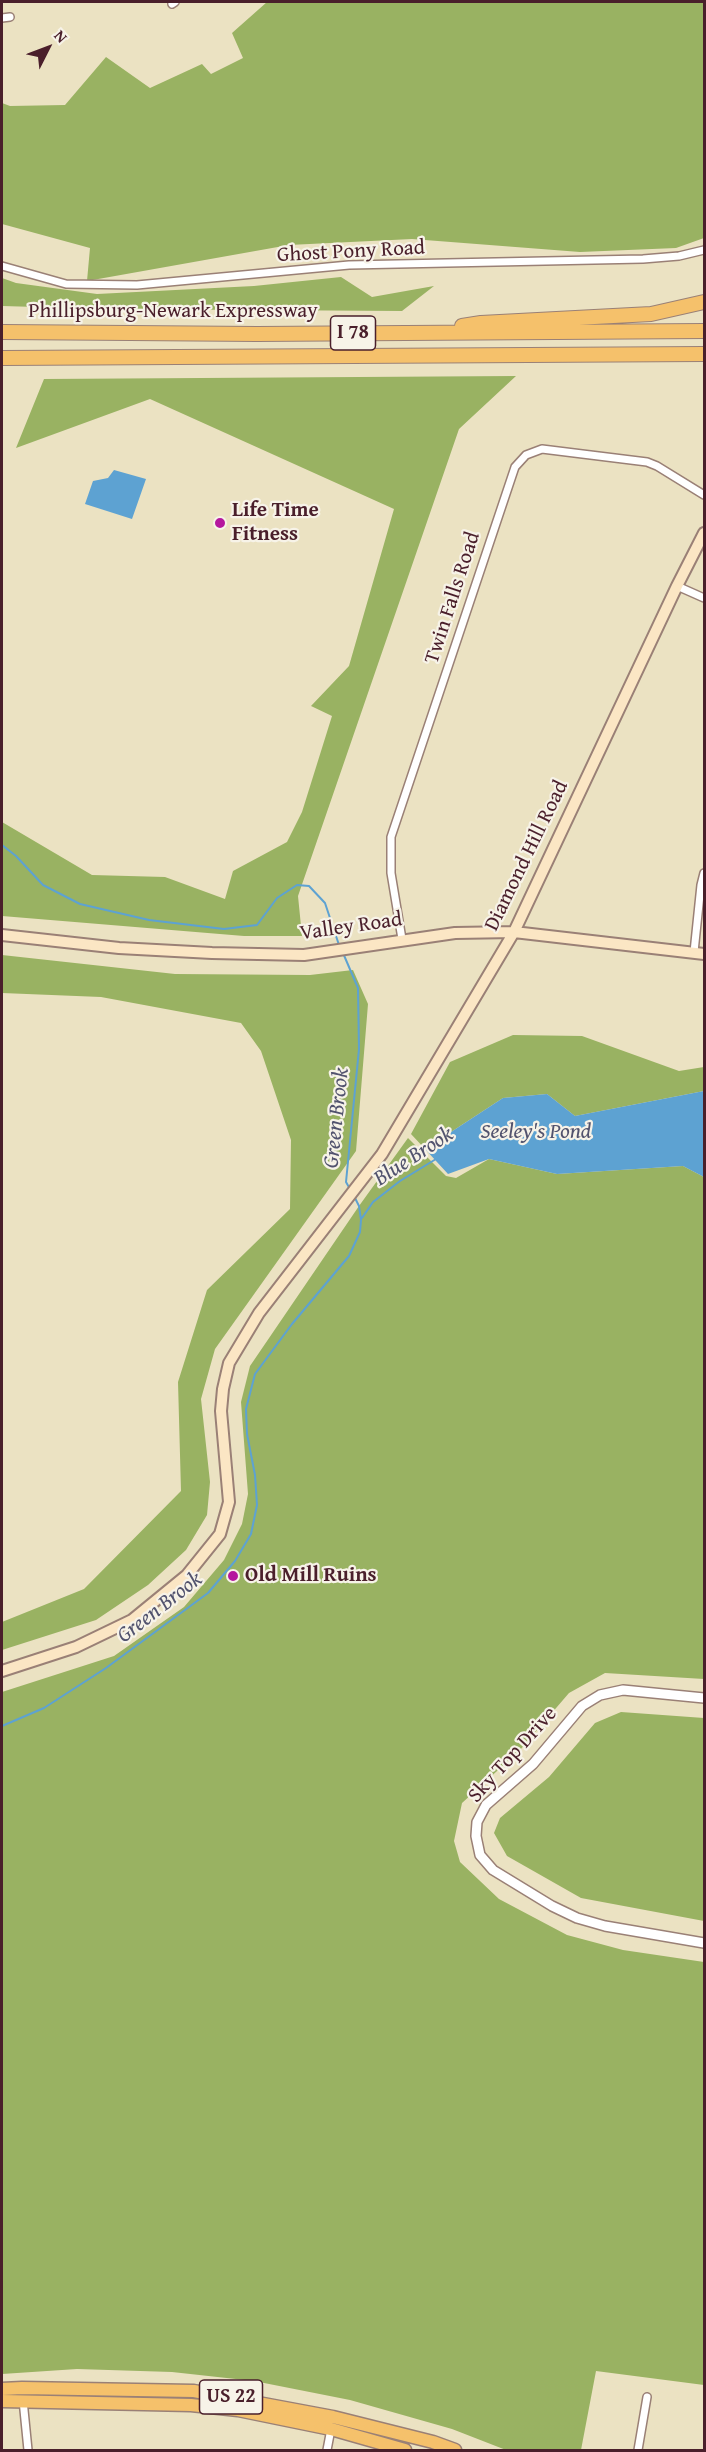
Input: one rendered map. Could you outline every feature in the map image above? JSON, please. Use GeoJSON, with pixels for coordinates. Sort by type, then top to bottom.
{"type":"FeatureCollection","features":[{"type":"Feature","properties":{"kind":"highway"},"geometry":{"type":"LineString","coordinates":[[431,332],[481,323],[651,314],[705,302]]}},
{"type":"Feature","properties":{"kind":"highway","name":"Phillipsburg-Newark Expressway"},"geometry":{"type":"LineString","coordinates":[[2,332],[246,334],[705,332]]}},
{"type":"Feature","properties":{"kind":"highway","name":"I 78"},"geometry":{"type":"LineString","coordinates":[[2,357],[705,354]]}},
{"type":"Feature","properties":{"kind":"highway","name":"US 22"},"geometry":{"type":"LineString","coordinates":[[2,2389],[194,2391],[333,2417],[433,2442],[454,2451]]}},
{"type":"Feature","properties":{"kind":"highway","name":"US 22"},"geometry":{"type":"LineString","coordinates":[[2,2401],[191,2405],[272,2416],[331,2429],[405,2451]]}},
{"type":"Feature","properties":{"kind":"main road","name":"Diamond Hill Road"},"geometry":{"type":"LineString","coordinates":[[2,1671],[76,1647],[123,1626],[187,1575],[212,1546],[224,1524],[229,1502],[221,1411],[223,1389],[230,1363],[259,1313],[361,1182],[394,1135],[514,932],[677,585],[705,533]]}},
{"type":"Feature","properties":{"kind":"main road","name":"Valley Road"},"geometry":{"type":"LineString","coordinates":[[2,935],[119,948],[304,955],[455,933],[514,932],[699,953]]}},
{"type":"Feature","properties":{"kind":"street"},"geometry":{"type":"LineString","coordinates":[[2,18],[10,17]]}},
{"type":"Feature","properties":{"kind":"street","name":"Ghost Pony Road"},"geometry":{"type":"LineString","coordinates":[[2,266],[66,284],[137,285],[349,265],[643,259],[679,256],[705,250]]}},
{"type":"Feature","properties":{"kind":"street","name":"Twin Falls Road"},"geometry":{"type":"LineString","coordinates":[[402,939],[390,873],[391,837],[515,467],[526,455],[542,449],[647,462],[705,495]]}},
{"type":"Feature","properties":{"kind":"street"},"geometry":{"type":"LineString","coordinates":[[677,585],[705,598]]}},
{"type":"Feature","properties":{"kind":"street"},"geometry":{"type":"LineString","coordinates":[[699,953],[701,885],[705,873]]}},
{"type":"Feature","properties":{"kind":"street","name":"Sky Top Drive"},"geometry":{"type":"LineString","coordinates":[[705,1698],[623,1689],[600,1695],[582,1706],[533,1764],[486,1805],[477,1822],[476,1836],[480,1855],[492,1870],[552,1906],[577,1918],[605,1926],[705,1943]]}},
{"type":"Feature","properties":{"kind":"street"},"geometry":{"type":"LineString","coordinates":[[638,2451],[647,2397]]}},
{"type":"Feature","properties":{"kind":"street"},"geometry":{"type":"LineString","coordinates":[[23,2400],[28,2451]]}},
{"type":"Feature","properties":{"kind":"street"},"geometry":{"type":"LineString","coordinates":[[327,2451],[331,2429]]}},
{"type":"Feature","properties":{"kind":"green space"},"geometry":{"type":"Polygon","coordinates":[[[267,2],[704,2],[704,238],[676,248],[580,252],[412,239],[289,245],[87,281],[90,248],[2,224],[2,103],[10,106],[65,105],[106,57],[150,88],[202,64],[211,74],[243,58],[232,33],[267,2]]]}},
{"type":"Feature","properties":{"kind":"green space"},"geometry":{"type":"Polygon","coordinates":[[[341,277],[372,297],[434,286],[402,311],[2,306],[2,278],[16,283],[97,294],[254,286],[341,277]]]}},
{"type":"Feature","properties":{"kind":"green space"},"geometry":{"type":"Polygon","coordinates":[[[516,376],[459,429],[298,896],[302,936],[244,936],[2,916],[2,822],[92,875],[165,877],[225,899],[233,871],[287,842],[302,812],[332,716],[311,706],[349,666],[394,509],[150,399],[16,448],[44,379],[516,376]]]}},
{"type":"Feature","properties":{"kind":"green space"},"geometry":{"type":"Polygon","coordinates":[[[2,955],[175,974],[310,975],[353,970],[368,1004],[356,1151],[215,1349],[201,1399],[210,1482],[207,1515],[186,1550],[148,1585],[96,1620],[2,1650],[2,1622],[84,1589],[181,1491],[178,1382],[207,1290],[290,1209],[291,1140],[261,1051],[241,1023],[101,997],[2,993],[2,955]]]}},
{"type":"Feature","properties":{"kind":"green space"},"geometry":{"type":"Polygon","coordinates":[[[513,1035],[582,1036],[679,1071],[704,1067],[704,1091],[575,1116],[547,1094],[503,1098],[425,1149],[411,1134],[450,1062],[513,1035]]]}},
{"type":"Feature","properties":{"kind":"green space"},"geometry":{"type":"Polygon","coordinates":[[[408,1138],[446,1176],[456,1178],[489,1159],[557,1174],[683,1166],[704,1177],[704,1679],[605,1673],[569,1693],[520,1750],[462,1803],[454,1841],[460,1862],[499,1899],[567,1935],[623,1950],[704,1962],[704,2385],[596,2371],[581,2450],[506,2450],[452,2429],[350,2400],[254,2381],[172,2372],[77,2369],[2,2374],[2,1692],[114,1656],[184,1607],[224,1560],[242,1524],[248,1494],[241,1402],[250,1366],[408,1138]]]}},
{"type":"Feature","properties":{"kind":"green space"},"geometry":{"type":"Polygon","coordinates":[[[621,1712],[704,1718],[704,1921],[581,1898],[507,1856],[494,1833],[500,1818],[549,1777],[595,1723],[621,1712]]]}},
{"type":"Feature","properties":{"kind":"water"},"geometry":{"type":"Polygon","coordinates":[[[114,470],[146,479],[132,519],[85,504],[93,481],[108,478],[114,470]]]}},
{"type":"Feature","properties":{"kind":"water","name":"Seeley's Pond"},"geometry":{"type":"Polygon","coordinates":[[[704,1091],[704,1177],[683,1166],[557,1174],[489,1159],[448,1174],[425,1149],[503,1098],[547,1094],[575,1116],[704,1091]]]}},
{"type":"Feature","properties":{"kind":"waterway","name":"Green Brook"},"geometry":{"type":"LineString","coordinates":[[2,845],[16,856],[43,885],[80,904],[149,920],[224,929],[257,925],[277,898],[297,885],[309,886],[325,903],[339,945]]}},
{"type":"Feature","properties":{"kind":"waterway","name":"Green Brook"},"geometry":{"type":"LineString","coordinates":[[343,953],[358,988],[359,1049],[346,1182],[350,1189]]}},
{"type":"Feature","properties":{"kind":"waterway","name":"Blue Brook"},"geometry":{"type":"LineString","coordinates":[[362,1218],[373,1202],[400,1181],[436,1159]]}},
{"type":"Feature","properties":{"kind":"waterway","name":"Green Brook"},"geometry":{"type":"LineString","coordinates":[[2,1726],[44,1708],[106,1668],[208,1593],[235,1561],[251,1534],[257,1505],[255,1475],[247,1434],[246,1409],[255,1374],[292,1324],[349,1256],[360,1232],[359,1206],[354,1196]]}},
{"type":"Feature","properties":{"kind":"place","name":"Life Time Fitness"},"geometry":{"type":"Point","coordinates":[220,523]}},
{"type":"Feature","properties":{"kind":"place","name":"Old Mill Ruins"},"geometry":{"type":"Point","coordinates":[233,1576]}}]}
